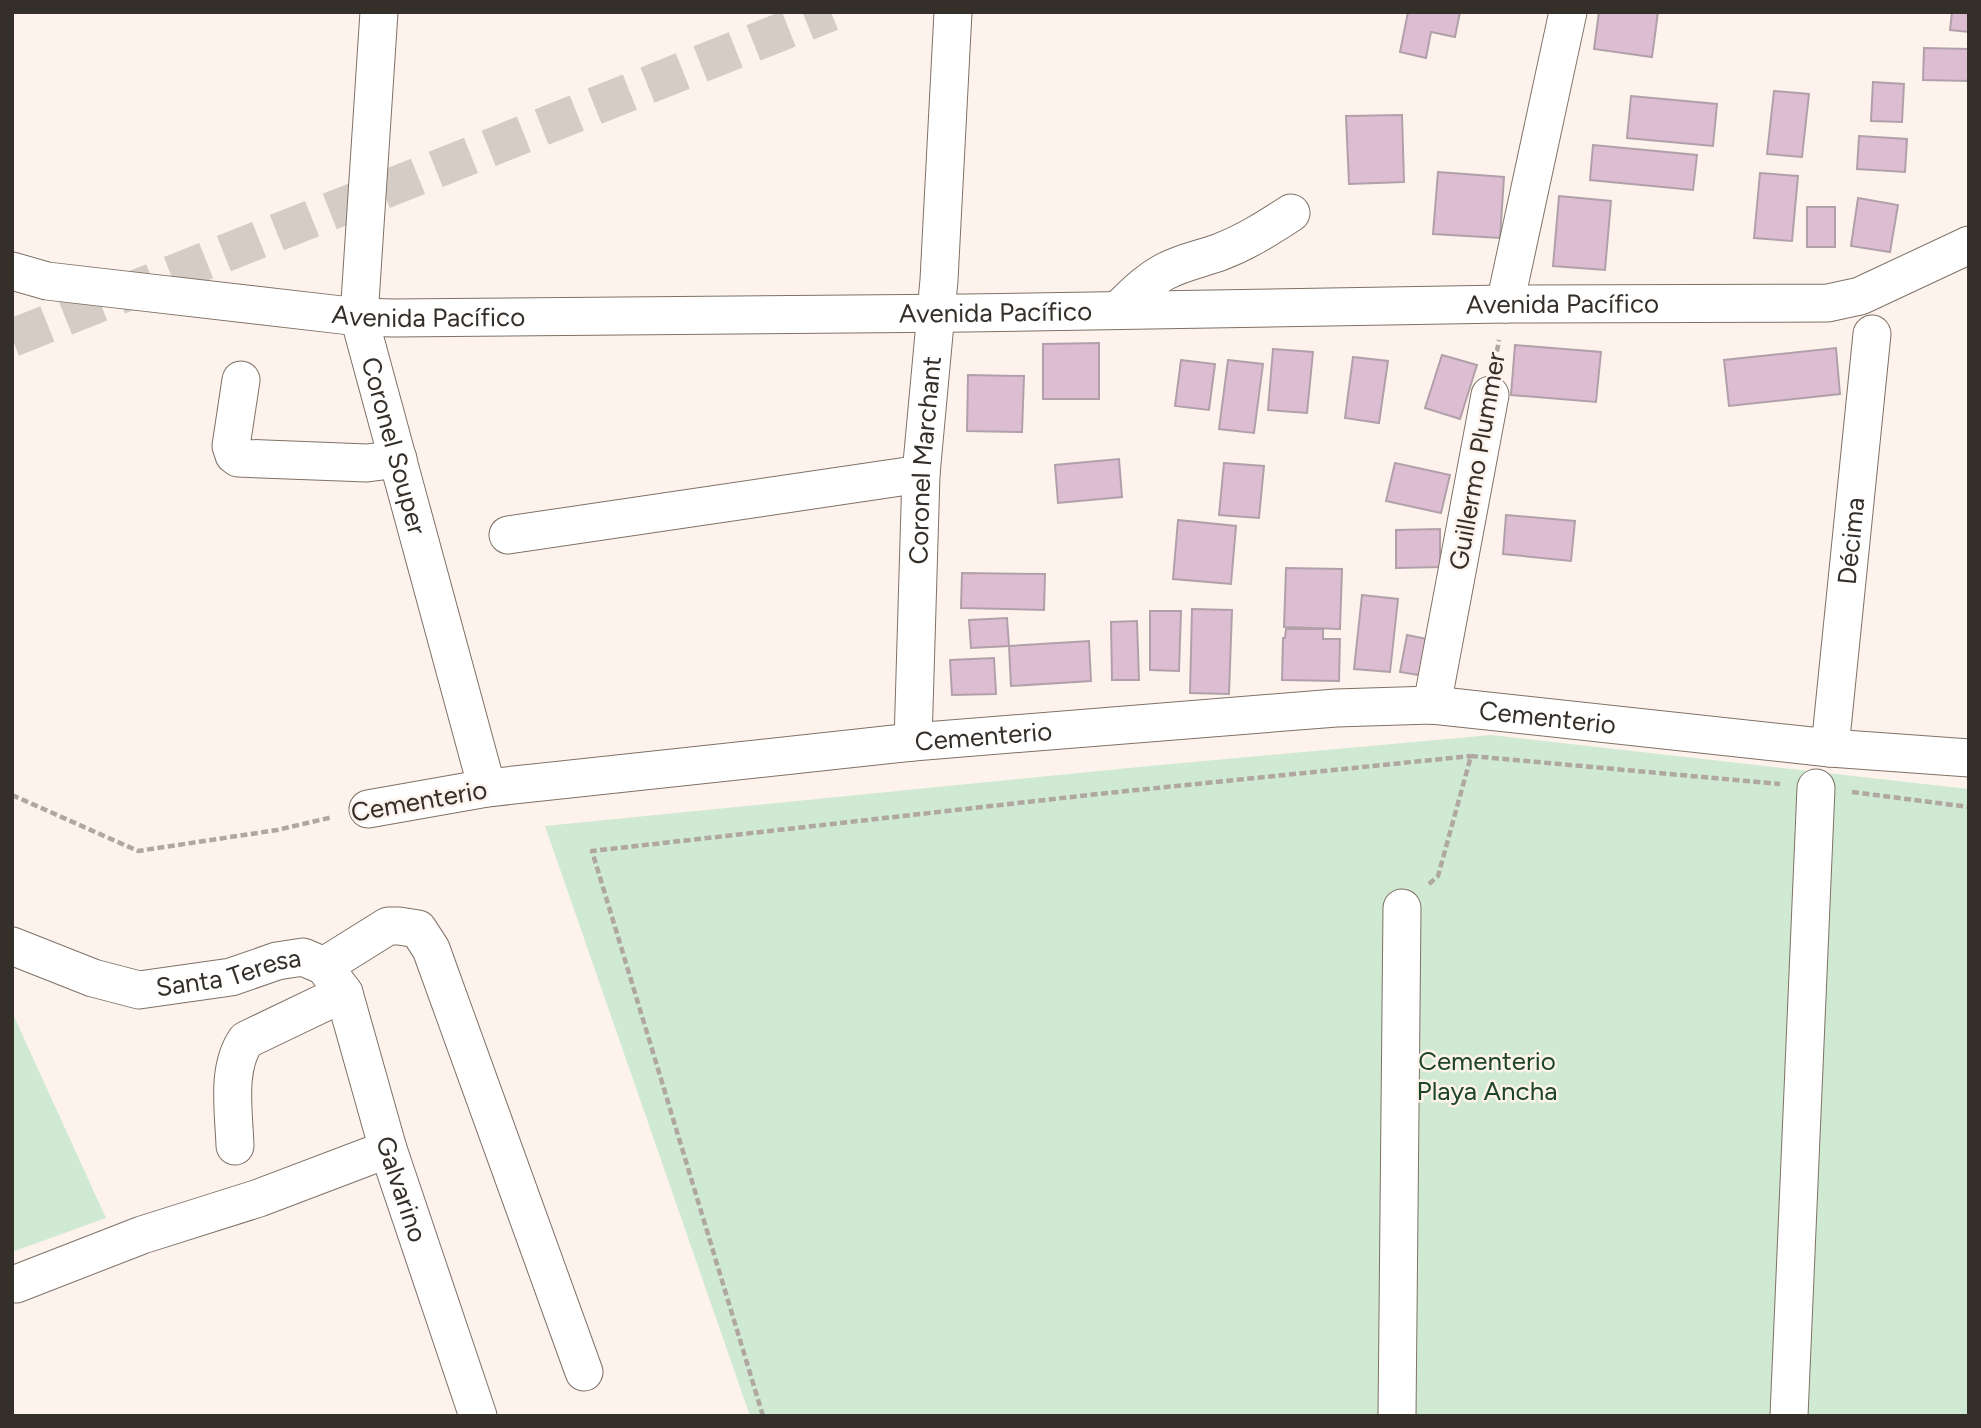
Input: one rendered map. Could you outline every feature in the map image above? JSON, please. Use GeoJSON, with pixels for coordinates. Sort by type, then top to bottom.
{"type":"FeatureCollection","features":[{"type":"Feature","properties":{"kind":"street","name":"Coronel Souper"},"geometry":{"type":"LineString","coordinates":[[379,12],[359,317],[487,788]]}},
{"type":"Feature","properties":{"kind":"street","name":"Coronel Marchant"},"geometry":{"type":"LineString","coordinates":[[913,742],[922,474],[939,280],[953,12]]}},
{"type":"Feature","properties":{"kind":"street"},"geometry":{"type":"LineString","coordinates":[[1504,304],[1568,12]]}},
{"type":"Feature","properties":{"kind":"street"},"geometry":{"type":"LineString","coordinates":[[1118,310],[1147,283],[1167,270],[1244,242],[1291,213]]}},
{"type":"Feature","properties":{"kind":"street","name":"Avenida Pacífico"},"geometry":{"type":"LineString","coordinates":[[12,271],[47,281],[359,317],[1828,303],[1860,296],[1969,245]]}},
{"type":"Feature","properties":{"kind":"street","name":"Décima"},"geometry":{"type":"LineString","coordinates":[[1830,748],[1872,334]]}},
{"type":"Feature","properties":{"kind":"street"},"geometry":{"type":"LineString","coordinates":[[241,380],[231,446],[238,458],[367,463],[398,459]]}},
{"type":"Feature","properties":{"kind":"street","name":"Guillermo Plummer"},"geometry":{"type":"LineString","coordinates":[[1432,705],[1490,395]]}},
{"type":"Feature","properties":{"kind":"street"},"geometry":{"type":"LineString","coordinates":[[508,535],[922,474]]}},
{"type":"Feature","properties":{"kind":"street","name":"Cementerio"},"geometry":{"type":"LineString","coordinates":[[368,809],[487,788],[913,742],[1336,708],[1432,705],[1830,748],[1969,758]]}},
{"type":"Feature","properties":{"kind":"street"},"geometry":{"type":"LineString","coordinates":[[1789,1416],[1816,788]]}},
{"type":"Feature","properties":{"kind":"street"},"geometry":{"type":"LineString","coordinates":[[1398,1416],[1402,908]]}},
{"type":"Feature","properties":{"kind":"street"},"geometry":{"type":"LineString","coordinates":[[235,1146],[233,1080],[237,1052],[246,1040],[334,979],[388,926],[418,929],[432,949],[584,1372]]}},
{"type":"Feature","properties":{"kind":"street","name":"Santa Teresa"},"geometry":{"type":"LineString","coordinates":[[12,946],[93,978],[139,990],[231,977],[277,961],[303,957],[334,979]]}},
{"type":"Feature","properties":{"kind":"street","name":"Galvarino"},"geometry":{"type":"LineString","coordinates":[[334,979],[478,1416]]}},
{"type":"Feature","properties":{"kind":"street"},"geometry":{"type":"LineString","coordinates":[[16,1284],[142,1235],[259,1198],[388,1149]]}},
{"type":"Feature","properties":{"kind":"path","name":"Guillermo Plummer"},"geometry":{"type":"LineString","coordinates":[[1490,395],[1504,304]]}},
{"type":"Feature","properties":{"kind":"path"},"geometry":{"type":"LineString","coordinates":[[1402,908],[1438,876],[1471,756]]}},
{"type":"Feature","properties":{"kind":"path"},"geometry":{"type":"LineString","coordinates":[[763,1416],[592,851],[1098,794],[1471,756],[1816,788],[1969,807]]}},
{"type":"Feature","properties":{"kind":"path","name":"Cementerio"},"geometry":{"type":"LineString","coordinates":[[12,795],[138,850],[276,830],[368,809]]}},
{"type":"Feature","properties":{"kind":"green space","name":"Cementerio Playa Ancha"},"geometry":{"type":"Polygon","coordinates":[[[1491,735],[1969,789],[1969,1416],[750,1416],[545,826],[1491,735]]]}},
{"type":"Feature","properties":{"kind":"green space"},"geometry":{"type":"Polygon","coordinates":[[[12,1012],[106,1218],[12,1252],[12,1012]]]}},
{"type":"Feature","properties":{"kind":"building"},"geometry":{"type":"Polygon","coordinates":[[[1408,12],[1460,12],[1455,37],[1431,32],[1426,58],[1400,52],[1408,12]]]}},
{"type":"Feature","properties":{"kind":"building"},"geometry":{"type":"Polygon","coordinates":[[[1599,12],[1658,12],[1652,57],[1594,49],[1599,12]]]}},
{"type":"Feature","properties":{"kind":"building"},"geometry":{"type":"Polygon","coordinates":[[[1952,12],[1969,12],[1969,32],[1950,30],[1952,12]]]}},
{"type":"Feature","properties":{"kind":"building"},"geometry":{"type":"Polygon","coordinates":[[[1924,48],[1969,49],[1969,81],[1923,80],[1924,48]]]}},
{"type":"Feature","properties":{"kind":"building"},"geometry":{"type":"Polygon","coordinates":[[[1873,82],[1904,84],[1902,122],[1871,121],[1873,82]]]}},
{"type":"Feature","properties":{"kind":"building"},"geometry":{"type":"Polygon","coordinates":[[[1774,91],[1809,94],[1802,157],[1767,154],[1774,91]]]}},
{"type":"Feature","properties":{"kind":"building"},"geometry":{"type":"Polygon","coordinates":[[[1631,96],[1717,104],[1713,146],[1627,138],[1631,96]]]}},
{"type":"Feature","properties":{"kind":"building"},"geometry":{"type":"Polygon","coordinates":[[[1402,115],[1404,182],[1349,184],[1346,116],[1402,115]]]}},
{"type":"Feature","properties":{"kind":"building"},"geometry":{"type":"Polygon","coordinates":[[[1859,136],[1907,139],[1905,172],[1857,169],[1859,136]]]}},
{"type":"Feature","properties":{"kind":"building"},"geometry":{"type":"Polygon","coordinates":[[[1593,145],[1697,155],[1693,190],[1590,180],[1593,145]]]}},
{"type":"Feature","properties":{"kind":"building"},"geometry":{"type":"Polygon","coordinates":[[[1438,172],[1504,177],[1500,238],[1433,234],[1438,172]]]}},
{"type":"Feature","properties":{"kind":"building"},"geometry":{"type":"Polygon","coordinates":[[[1760,173],[1798,176],[1792,241],[1754,238],[1760,173]]]}},
{"type":"Feature","properties":{"kind":"building"},"geometry":{"type":"Polygon","coordinates":[[[1559,196],[1611,201],[1605,270],[1553,266],[1559,196]]]}},
{"type":"Feature","properties":{"kind":"building"},"geometry":{"type":"Polygon","coordinates":[[[1858,198],[1898,205],[1890,252],[1851,246],[1858,198]]]}},
{"type":"Feature","properties":{"kind":"building"},"geometry":{"type":"Polygon","coordinates":[[[1807,207],[1835,207],[1835,247],[1807,247],[1807,207]]]}},
{"type":"Feature","properties":{"kind":"building"},"geometry":{"type":"Polygon","coordinates":[[[1099,343],[1099,399],[1043,399],[1043,344],[1099,343]]]}},
{"type":"Feature","properties":{"kind":"building"},"geometry":{"type":"Polygon","coordinates":[[[1515,345],[1601,352],[1596,402],[1511,395],[1515,345]]]}},
{"type":"Feature","properties":{"kind":"building"},"geometry":{"type":"Polygon","coordinates":[[[1836,348],[1840,394],[1729,406],[1724,360],[1836,348]]]}},
{"type":"Feature","properties":{"kind":"building"},"geometry":{"type":"Polygon","coordinates":[[[1273,349],[1313,352],[1307,413],[1268,410],[1273,349]]]}},
{"type":"Feature","properties":{"kind":"building"},"geometry":{"type":"Polygon","coordinates":[[[1442,355],[1477,365],[1460,419],[1425,408],[1442,355]]]}},
{"type":"Feature","properties":{"kind":"building"},"geometry":{"type":"Polygon","coordinates":[[[1353,357],[1388,361],[1379,423],[1345,418],[1353,357]]]}},
{"type":"Feature","properties":{"kind":"building"},"geometry":{"type":"Polygon","coordinates":[[[1181,360],[1215,364],[1209,410],[1175,406],[1181,360]]]}},
{"type":"Feature","properties":{"kind":"building"},"geometry":{"type":"Polygon","coordinates":[[[1228,360],[1263,364],[1254,433],[1219,429],[1228,360]]]}},
{"type":"Feature","properties":{"kind":"building"},"geometry":{"type":"Polygon","coordinates":[[[968,375],[1024,376],[1022,432],[967,431],[968,375]]]}},
{"type":"Feature","properties":{"kind":"building"},"geometry":{"type":"Polygon","coordinates":[[[1119,459],[1122,497],[1058,503],[1055,465],[1119,459]]]}},
{"type":"Feature","properties":{"kind":"building"},"geometry":{"type":"Polygon","coordinates":[[[1224,463],[1264,466],[1259,518],[1219,515],[1224,463]]]}},
{"type":"Feature","properties":{"kind":"building"},"geometry":{"type":"Polygon","coordinates":[[[1395,463],[1450,475],[1441,513],[1386,501],[1395,463]]]}},
{"type":"Feature","properties":{"kind":"building"},"geometry":{"type":"Polygon","coordinates":[[[1506,515],[1575,521],[1571,561],[1503,554],[1506,515]]]}},
{"type":"Feature","properties":{"kind":"building"},"geometry":{"type":"Polygon","coordinates":[[[1178,520],[1236,526],[1231,584],[1173,579],[1178,520]]]}},
{"type":"Feature","properties":{"kind":"building"},"geometry":{"type":"Polygon","coordinates":[[[1440,529],[1440,567],[1396,568],[1396,530],[1440,529]]]}},
{"type":"Feature","properties":{"kind":"building"},"geometry":{"type":"Polygon","coordinates":[[[1286,568],[1342,569],[1340,629],[1284,627],[1286,568]]]}},
{"type":"Feature","properties":{"kind":"building"},"geometry":{"type":"Polygon","coordinates":[[[962,573],[1045,574],[1044,610],[961,608],[962,573]]]}},
{"type":"Feature","properties":{"kind":"building"},"geometry":{"type":"Polygon","coordinates":[[[1362,595],[1398,599],[1390,672],[1354,669],[1362,595]]]}},
{"type":"Feature","properties":{"kind":"building"},"geometry":{"type":"Polygon","coordinates":[[[1192,609],[1232,610],[1229,694],[1190,693],[1192,609]]]}},
{"type":"Feature","properties":{"kind":"building"},"geometry":{"type":"Polygon","coordinates":[[[1150,611],[1181,611],[1179,671],[1150,670],[1150,611]]]}},
{"type":"Feature","properties":{"kind":"building"},"geometry":{"type":"Polygon","coordinates":[[[1007,618],[1009,646],[971,648],[969,620],[1007,618]]]}},
{"type":"Feature","properties":{"kind":"building"},"geometry":{"type":"Polygon","coordinates":[[[1137,621],[1139,680],[1112,680],[1111,622],[1137,621]]]}},
{"type":"Feature","properties":{"kind":"building"},"geometry":{"type":"Polygon","coordinates":[[[1286,629],[1323,629],[1323,639],[1340,639],[1339,681],[1282,680],[1283,638],[1286,629]]]}},
{"type":"Feature","properties":{"kind":"building"},"geometry":{"type":"Polygon","coordinates":[[[1407,635],[1432,640],[1425,676],[1400,672],[1407,635]]]}},
{"type":"Feature","properties":{"kind":"building"},"geometry":{"type":"Polygon","coordinates":[[[1089,641],[1091,681],[1011,686],[1009,646],[1089,641]]]}},
{"type":"Feature","properties":{"kind":"building"},"geometry":{"type":"Polygon","coordinates":[[[994,658],[996,694],[952,695],[950,660],[994,658]]]}},
{"type":"Feature","properties":{"kind":"tunnel"},"geometry":{"type":"LineString","coordinates":[[12,338],[831,12]]}}]}
